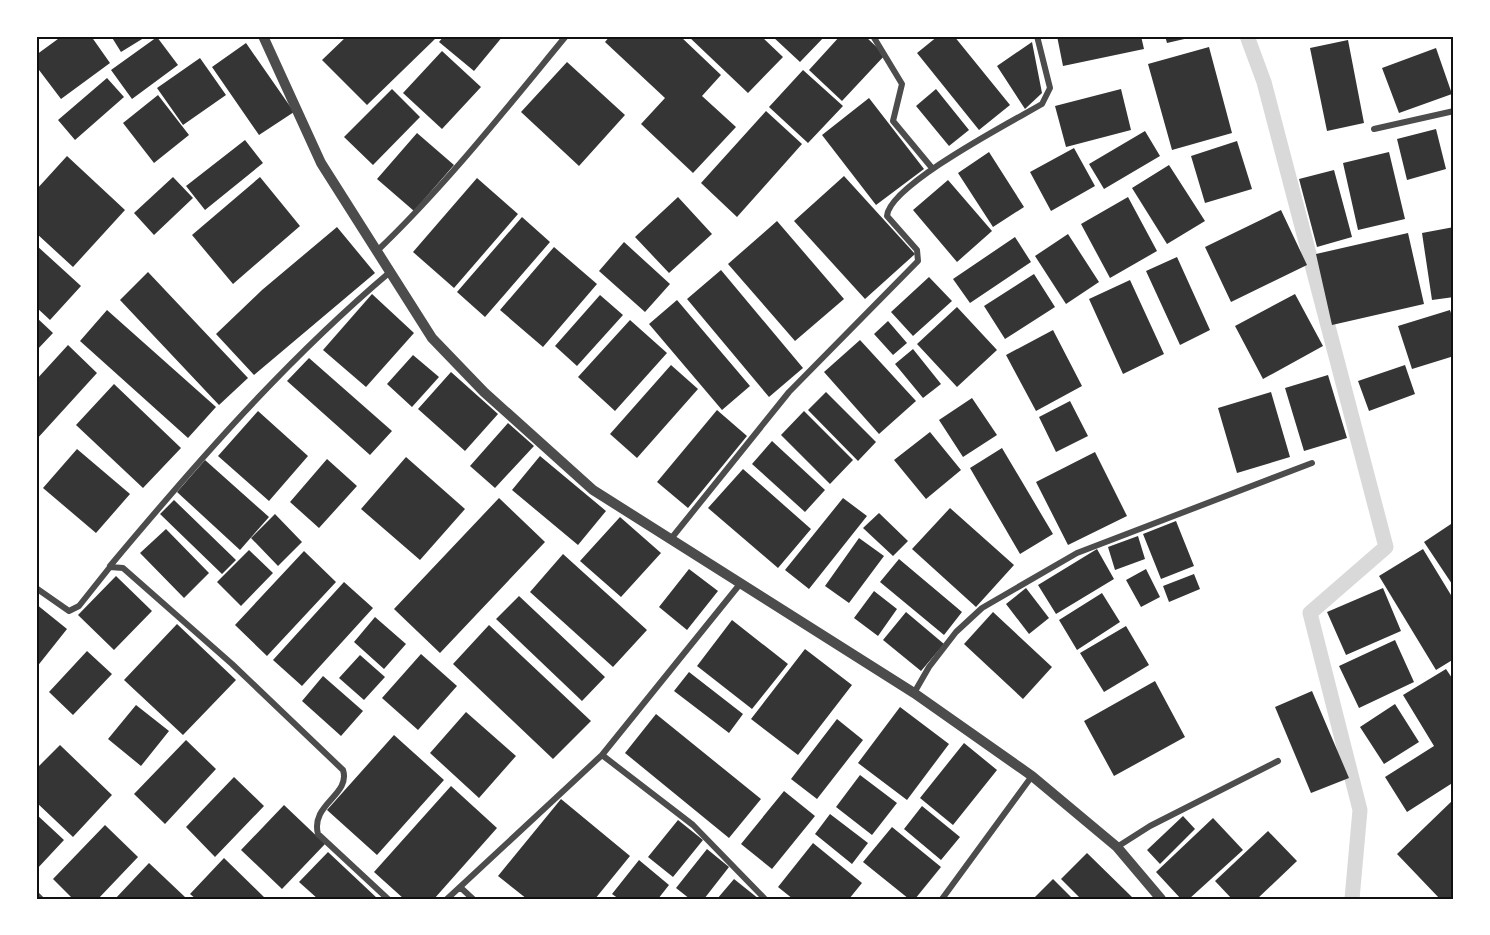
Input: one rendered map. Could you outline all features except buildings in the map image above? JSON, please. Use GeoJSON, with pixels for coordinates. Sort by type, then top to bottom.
{"type":"FeatureCollection","features":[{"type":"Feature","properties":{"kind":"street"},"geometry":{"type":"LineString","coordinates":[[263,36],[321,163],[376,252],[432,338],[484,392],[593,490],[914,693],[1032,776],[1117,847],[1161,899]]}},
{"type":"Feature","properties":{"kind":"street"},"geometry":{"type":"LineString","coordinates":[[376,252],[411,219],[472,150],[566,36]]}},
{"type":"Feature","properties":{"kind":"street"},"geometry":{"type":"LineString","coordinates":[[873,36],[902,84],[893,121],[932,168]]}},
{"type":"Feature","properties":{"kind":"street"},"geometry":{"type":"LineString","coordinates":[[670,540],[789,392],[918,261],[917,250],[887,216],[888,209],[932,168],[1042,104],[1048,96],[1050,88],[1037,36]]}},
{"type":"Feature","properties":{"kind":"street"},"geometry":{"type":"LineString","coordinates":[[1374,129],[1454,111]]}},
{"type":"Feature","properties":{"kind":"street"},"geometry":{"type":"LineString","coordinates":[[36,588],[69,611],[79,606],[206,451],[288,367],[390,272]]}},
{"type":"Feature","properties":{"kind":"street"},"geometry":{"type":"LineString","coordinates":[[914,693],[929,667],[956,632],[982,608],[1077,553],[1312,463]]}},
{"type":"Feature","properties":{"kind":"street"},"geometry":{"type":"LineString","coordinates":[[110,567],[123,568],[232,664],[343,770],[345,778],[343,784],[318,814],[315,825],[318,834],[388,899]]}},
{"type":"Feature","properties":{"kind":"street"},"geometry":{"type":"LineString","coordinates":[[447,899],[602,755],[740,584]]}},
{"type":"Feature","properties":{"kind":"street"},"geometry":{"type":"LineString","coordinates":[[602,755],[693,825],[765,899]]}},
{"type":"Feature","properties":{"kind":"street"},"geometry":{"type":"LineString","coordinates":[[1117,847],[1150,826],[1278,760]]}},
{"type":"Feature","properties":{"kind":"street"},"geometry":{"type":"LineString","coordinates":[[942,899],[1032,776]]}},
{"type":"Feature","properties":{"kind":"street"},"geometry":{"type":"LineString","coordinates":[[460,887],[473,899]]}},
{"type":"Feature","properties":{"kind":"street"},"geometry":{"type":"LineString","coordinates":[[36,894],[41,899]]}},
{"type":"Feature","properties":{"kind":"waterway"},"geometry":{"type":"LineString","coordinates":[[1247,36],[1264,82],[1386,547],[1310,613],[1360,810],[1352,899]]}}]}
